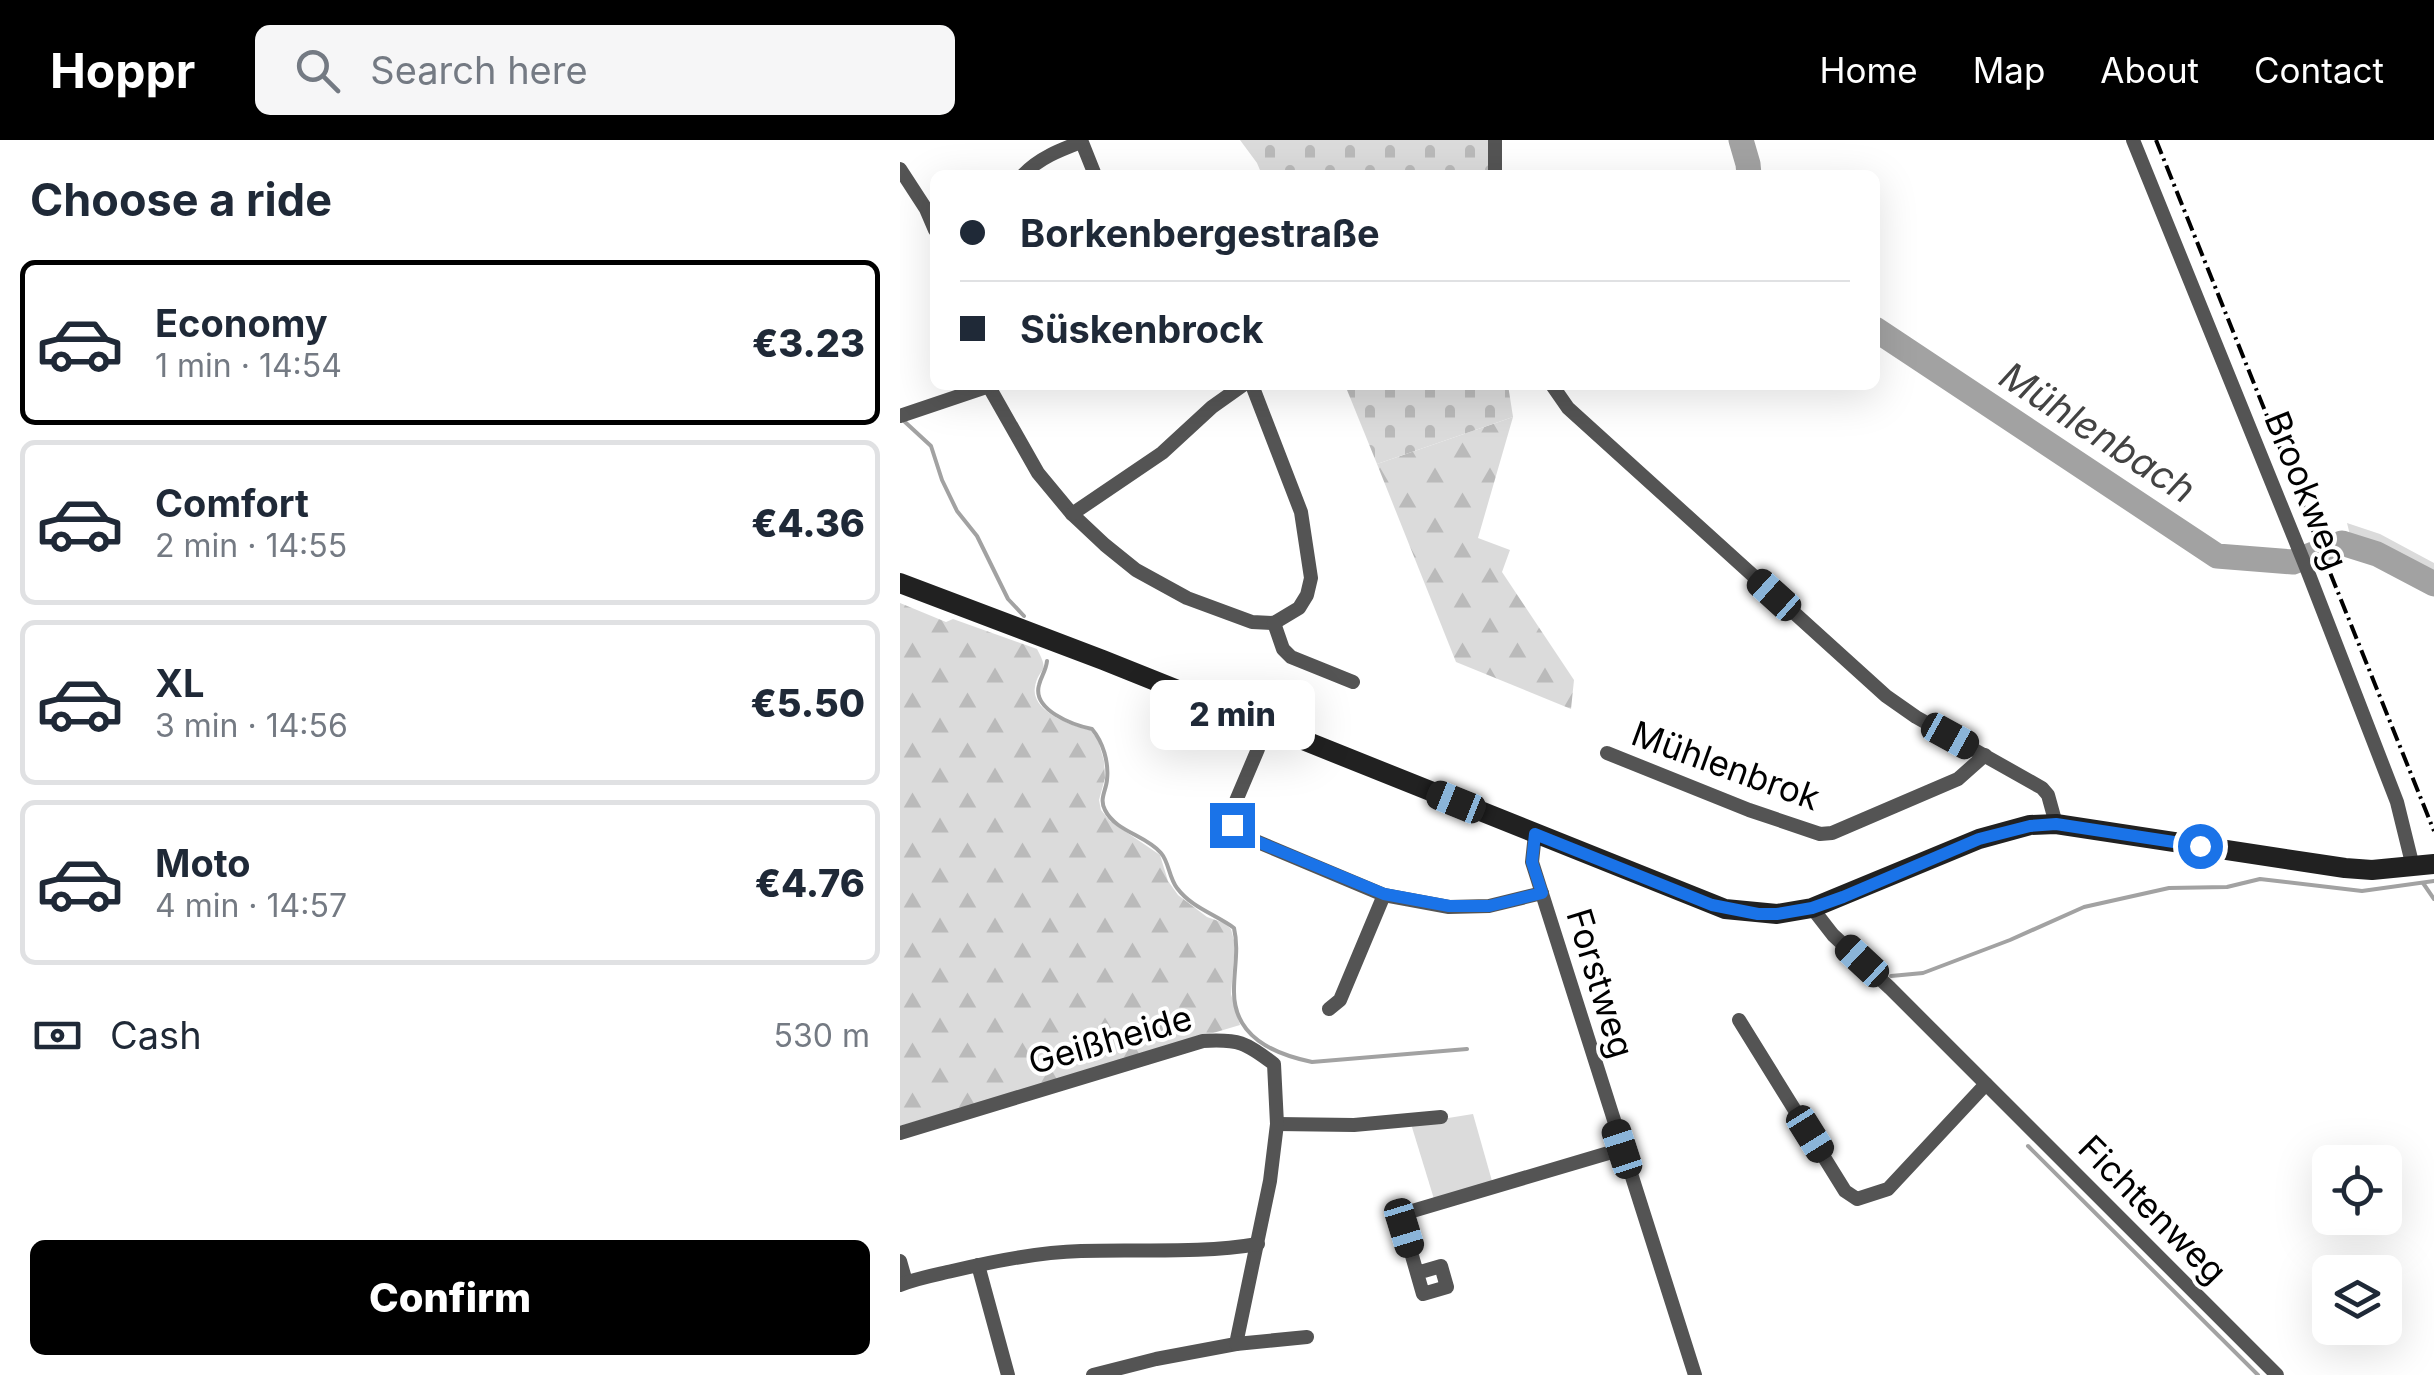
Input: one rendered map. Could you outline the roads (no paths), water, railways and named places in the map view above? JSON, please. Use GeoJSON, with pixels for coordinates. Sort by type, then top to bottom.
{"type":"FeatureCollection","features":[{"type":"Feature","properties":{"kind":"street"},"geometry":{"type":"LineString","coordinates":[[1495,140],[1495,170]]}},
{"type":"Feature","properties":{"kind":"street","name":"Brookweg"},"geometry":{"type":"LineString","coordinates":[[2133,140],[2423,866]]}},
{"type":"Feature","properties":{"kind":"street"},"geometry":{"type":"LineString","coordinates":[[1029,170],[1044,158],[1081,141],[1094,170]]}},
{"type":"Feature","properties":{"kind":"street"},"geometry":{"type":"LineString","coordinates":[[900,169],[930,218]]}},
{"type":"Feature","properties":{"kind":"street"},"geometry":{"type":"LineString","coordinates":[[900,416],[978,390]]}},
{"type":"Feature","properties":{"kind":"street"},"geometry":{"type":"LineString","coordinates":[[992,390],[1038,473],[1104,545],[1136,570],[1186,598],[1252,622],[1274,623],[1298,608],[1311,578],[1301,512],[1254,390]]}},
{"type":"Feature","properties":{"kind":"street"},"geometry":{"type":"LineString","coordinates":[[1072,514],[1162,453],[1212,406],[1236,390]]}},
{"type":"Feature","properties":{"kind":"street"},"geometry":{"type":"LineString","coordinates":[[1555,390],[1568,408],[1886,696],[2042,788],[2048,795],[2056,824]]}},
{"type":"Feature","properties":{"kind":"street"},"geometry":{"type":"LineString","coordinates":[[900,582],[1725,909],[1777,914],[1812,908],[2000,832],[2056,824],[2345,868],[2423,866]]}},
{"type":"Feature","properties":{"kind":"street"},"geometry":{"type":"LineString","coordinates":[[1274,623],[1283,649],[1291,657],[1353,682]]}},
{"type":"Feature","properties":{"kind":"street"},"geometry":{"type":"LineString","coordinates":[[1258,749],[1230,815],[1234,832],[1384,894],[1449,906],[1489,906],[1542,893]]}},
{"type":"Feature","properties":{"kind":"street","name":"Mühlenbrok"},"geometry":{"type":"LineString","coordinates":[[1607,753],[1820,834],[1832,833],[1958,778],[1985,755]]}},
{"type":"Feature","properties":{"kind":"street","name":"Forstweg"},"geometry":{"type":"LineString","coordinates":[[1535,834],[1532,862],[1696,1375]]}},
{"type":"Feature","properties":{"kind":"street"},"geometry":{"type":"LineString","coordinates":[[1329,1009],[1340,1000],[1384,894]]}},
{"type":"Feature","properties":{"kind":"street","name":"Fichtenweg"},"geometry":{"type":"LineString","coordinates":[[1812,908],[1833,935],[2278,1375]]}},
{"type":"Feature","properties":{"kind":"street"},"geometry":{"type":"LineString","coordinates":[[1739,1020],[1845,1191],[1857,1199],[1888,1189],[1986,1084]]}},
{"type":"Feature","properties":{"kind":"street","name":"Geißheide"},"geometry":{"type":"LineString","coordinates":[[900,1132],[1202,1041],[1230,1039],[1250,1046],[1274,1064],[1277,1124],[1258,1244],[1236,1344]]}},
{"type":"Feature","properties":{"kind":"street"},"geometry":{"type":"LineString","coordinates":[[1277,1124],[1354,1125],[1441,1116]]}},
{"type":"Feature","properties":{"kind":"street"},"geometry":{"type":"LineString","coordinates":[[1416,1270],[1404,1228],[1409,1212],[1622,1149]]}},
{"type":"Feature","properties":{"kind":"street"},"geometry":{"type":"LineString","coordinates":[[900,1261],[903,1284],[1027,1256],[1080,1251],[1224,1250],[1258,1244]]}},
{"type":"Feature","properties":{"kind":"street"},"geometry":{"type":"LineString","coordinates":[[978,1266],[1008,1375]]}},
{"type":"Feature","properties":{"kind":"street"},"geometry":{"type":"LineString","coordinates":[[1093,1375],[1236,1344],[1307,1337]]}},
{"type":"Feature","properties":{"kind":"waterway","name":"Mühlenbach"},"geometry":{"type":"LineString","coordinates":[[1741,140],[1749,170]]}},
{"type":"Feature","properties":{"kind":"waterway","name":"Mühlenbach"},"geometry":{"type":"LineString","coordinates":[[1880,332],[2217,556],[2293,562],[2342,543],[2377,554],[2434,584]]}},
{"type":"Feature","properties":{"kind":"waterway"},"geometry":{"type":"LineString","coordinates":[[905,422],[931,446],[957,511],[977,536],[1008,599],[1024,616]]}},
{"type":"Feature","properties":{"kind":"waterway"},"geometry":{"type":"LineString","coordinates":[[1047,661],[1039,685],[1042,702],[1056,715],[1092,729],[1102,746],[1107,780],[1105,810],[1124,829],[1161,853],[1183,895],[1234,928],[1236,1006],[1240,1020],[1258,1041],[1312,1062],[1467,1049]]}},
{"type":"Feature","properties":{"kind":"waterway"},"geometry":{"type":"LineString","coordinates":[[1891,976],[1923,973],[2084,907],[2169,888],[2227,887],[2260,879],[2362,891],[2434,881]]}},
{"type":"Feature","properties":{"kind":"waterway"},"geometry":{"type":"LineString","coordinates":[[2423,883],[2434,899]]}},
{"type":"Feature","properties":{"kind":"waterway"},"geometry":{"type":"LineString","coordinates":[[2028,1146],[2258,1375]]}},
{"type":"Feature","properties":{"kind":"railway"},"geometry":{"type":"LineString","coordinates":[[2156,140],[2434,831]]}}]}
